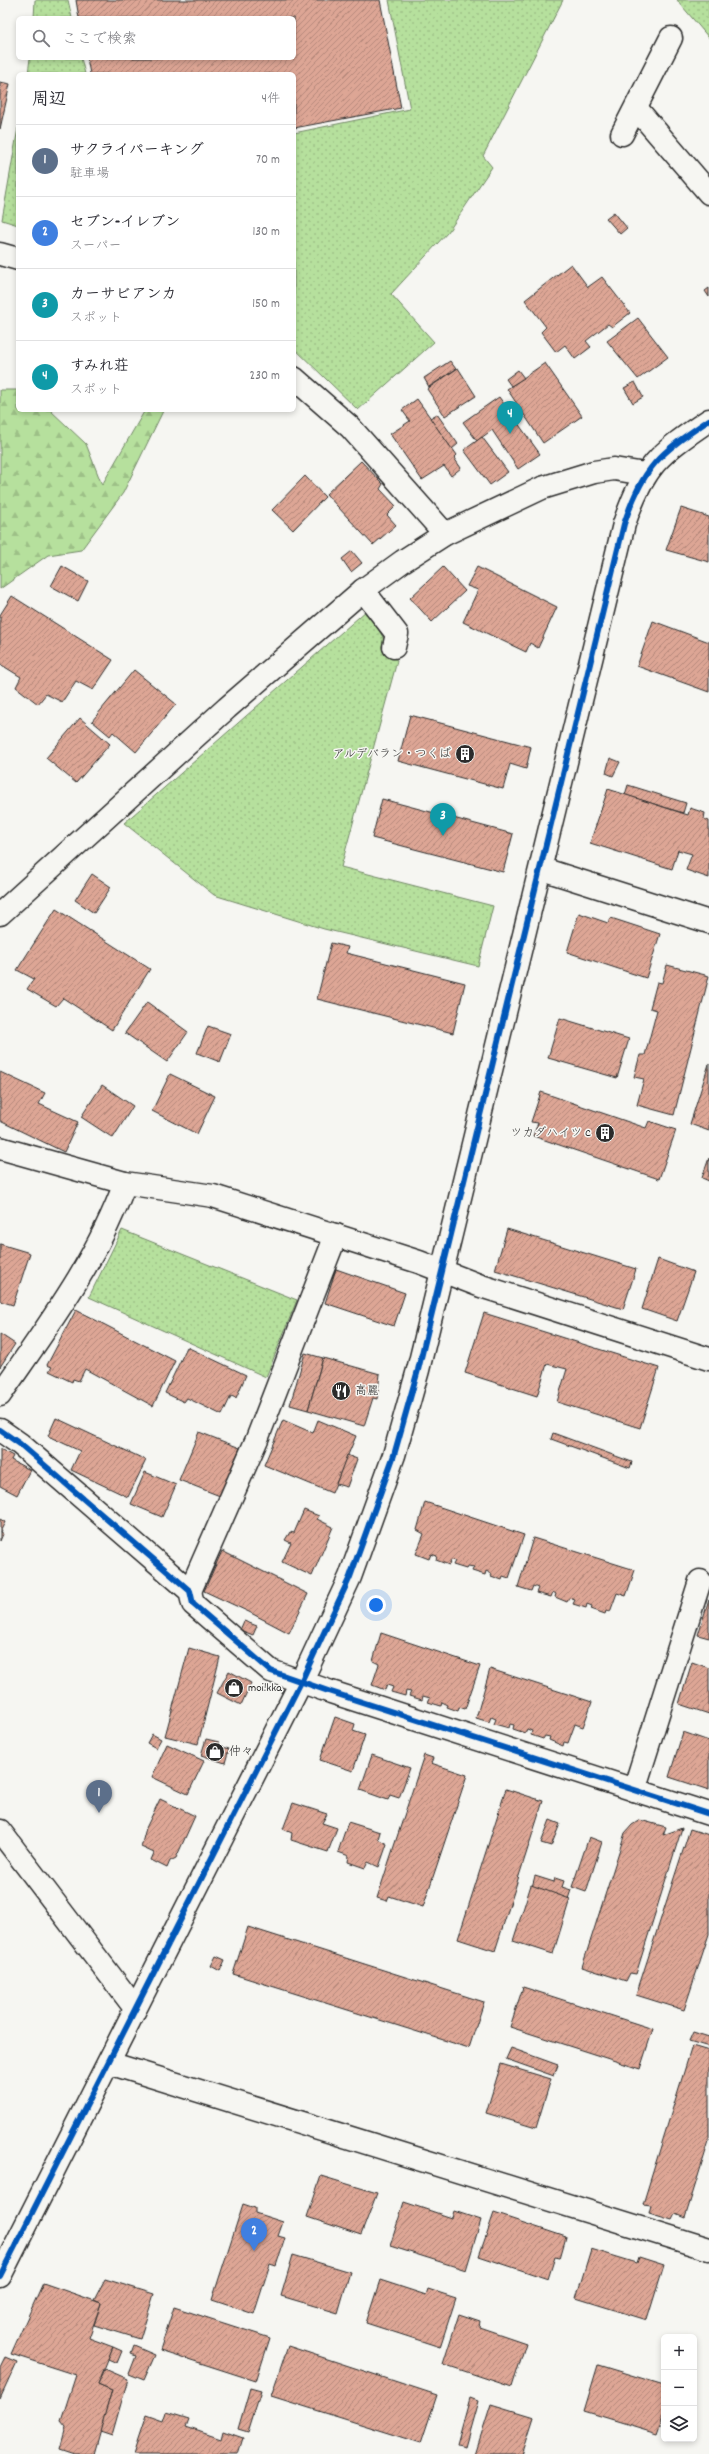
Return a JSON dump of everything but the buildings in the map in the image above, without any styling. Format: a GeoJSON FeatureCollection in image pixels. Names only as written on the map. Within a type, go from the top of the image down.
{"type":"FeatureCollection","features":[{"type":"Feature","properties":{"kind":"street"},"geometry":{"type":"LineString","coordinates":[[622,134],[671,38]]}},
{"type":"Feature","properties":{"kind":"street"},"geometry":{"type":"LineString","coordinates":[[636,108],[709,193]]}},
{"type":"Feature","properties":{"kind":"street"},"geometry":{"type":"LineString","coordinates":[[0,254],[16,258]]}},
{"type":"Feature","properties":{"kind":"street"},"geometry":{"type":"LineString","coordinates":[[296,380],[350,427],[445,534]]}},
{"type":"Feature","properties":{"kind":"street"},"geometry":{"type":"LineString","coordinates":[[0,2276],[301,1682],[350,1578],[389,1470],[444,1272],[542,869],[585,680],[624,524],[632,500],[645,474],[669,447],[709,420]]}},
{"type":"Feature","properties":{"kind":"street"},"geometry":{"type":"LineString","coordinates":[[0,914],[227,708],[363,590],[445,534],[542,488],[594,472],[614,469],[645,474]]}},
{"type":"Feature","properties":{"kind":"street"},"geometry":{"type":"LineString","coordinates":[[363,590],[397,634],[394,647]]}},
{"type":"Feature","properties":{"kind":"street"},"geometry":{"type":"LineString","coordinates":[[542,869],[709,922]]}},
{"type":"Feature","properties":{"kind":"street"},"geometry":{"type":"LineString","coordinates":[[0,1148],[125,1184],[213,1196],[336,1235],[481,1286],[709,1360]]}},
{"type":"Feature","properties":{"kind":"street"},"geometry":{"type":"LineString","coordinates":[[0,1395],[77,1282],[119,1199],[125,1184]]}},
{"type":"Feature","properties":{"kind":"street"},"geometry":{"type":"LineString","coordinates":[[190,1591],[257,1439],[336,1235]]}},
{"type":"Feature","properties":{"kind":"street"},"geometry":{"type":"LineString","coordinates":[[0,1430],[26,1449],[190,1591],[193,1604],[270,1671],[709,1814]]}},
{"type":"Feature","properties":{"kind":"street"},"geometry":{"type":"LineString","coordinates":[[634,1790],[700,1581]]}},
{"type":"Feature","properties":{"kind":"street"},"geometry":{"type":"LineString","coordinates":[[0,1831],[135,2008]]}},
{"type":"Feature","properties":{"kind":"street"},"geometry":{"type":"LineString","coordinates":[[109,2063],[709,2249]]}},
{"type":"Feature","properties":{"kind":"green space"},"geometry":{"type":"Polygon","coordinates":[[[35,0],[68,0],[72,16],[34,16],[35,0]]]}},
{"type":"Feature","properties":{"kind":"green space"},"geometry":{"type":"Polygon","coordinates":[[[389,0],[563,0],[483,156],[492,167],[448,232],[391,294],[434,342],[358,410],[296,350],[296,133],[410,109],[389,0]]]}},
{"type":"Feature","properties":{"kind":"green space"},"geometry":{"type":"Polygon","coordinates":[[[677,0],[709,0],[709,38],[677,0]]]}},
{"type":"Feature","properties":{"kind":"green space"},"geometry":{"type":"Polygon","coordinates":[[[30,60],[82,60],[84,72],[28,72],[30,60]]]}},
{"type":"Feature","properties":{"kind":"green space"},"geometry":{"type":"Polygon","coordinates":[[[16,140],[16,224],[2,220],[16,140]]]}},
{"type":"Feature","properties":{"kind":"green space"},"geometry":{"type":"Polygon","coordinates":[[[0,390],[16,390],[16,412],[52,412],[86,444],[102,485],[144,412],[163,412],[123,493],[81,550],[48,555],[0,589],[0,390]]]}},
{"type":"Feature","properties":{"kind":"green space"},"geometry":{"type":"Polygon","coordinates":[[[367,610],[397,661],[341,867],[493,906],[478,966],[324,929],[214,895],[124,823],[367,610]]]}},
{"type":"Feature","properties":{"kind":"green space"},"geometry":{"type":"Polygon","coordinates":[[[122,1230],[297,1300],[266,1377],[89,1297],[122,1230]]]}},
{"type":"Feature","properties":{"kind":"cycle path"},"geometry":{"type":"LineString","coordinates":[[0,2276],[301,1682],[350,1577],[394,1455],[418,1370],[624,524],[631,504],[646,474],[665,452],[709,420]]}},
{"type":"Feature","properties":{"kind":"cycle path"},"geometry":{"type":"LineString","coordinates":[[0,1430],[20,1444],[190,1591],[193,1604],[271,1671],[331,1692],[709,1814]]}},
{"type":"Feature","properties":{"kind":"place","name":"すみれ荘"},"geometry":{"type":"Point","coordinates":[510,434]}},
{"type":"Feature","properties":{"kind":"place","name":"アルデバラン・つくば"},"geometry":{"type":"Point","coordinates":[465,754]}},
{"type":"Feature","properties":{"kind":"place","name":"カーサビアンカ"},"geometry":{"type":"Point","coordinates":[443,836]}},
{"type":"Feature","properties":{"kind":"place","name":"ツカダハイツ C"},"geometry":{"type":"Point","coordinates":[605,1133]}},
{"type":"Feature","properties":{"kind":"place","name":"高麗"},"geometry":{"type":"Point","coordinates":[341,1391]}},
{"type":"Feature","properties":{"kind":"place","name":"moi!kka"},"geometry":{"type":"Point","coordinates":[234,1688]}},
{"type":"Feature","properties":{"kind":"place","name":"仲々"},"geometry":{"type":"Point","coordinates":[215,1752]}},
{"type":"Feature","properties":{"kind":"place","name":"サクライパーキング"},"geometry":{"type":"Point","coordinates":[99,1813]}},
{"type":"Feature","properties":{"kind":"place","name":"セブン-イレブン"},"geometry":{"type":"Point","coordinates":[254,2251]}}]}
